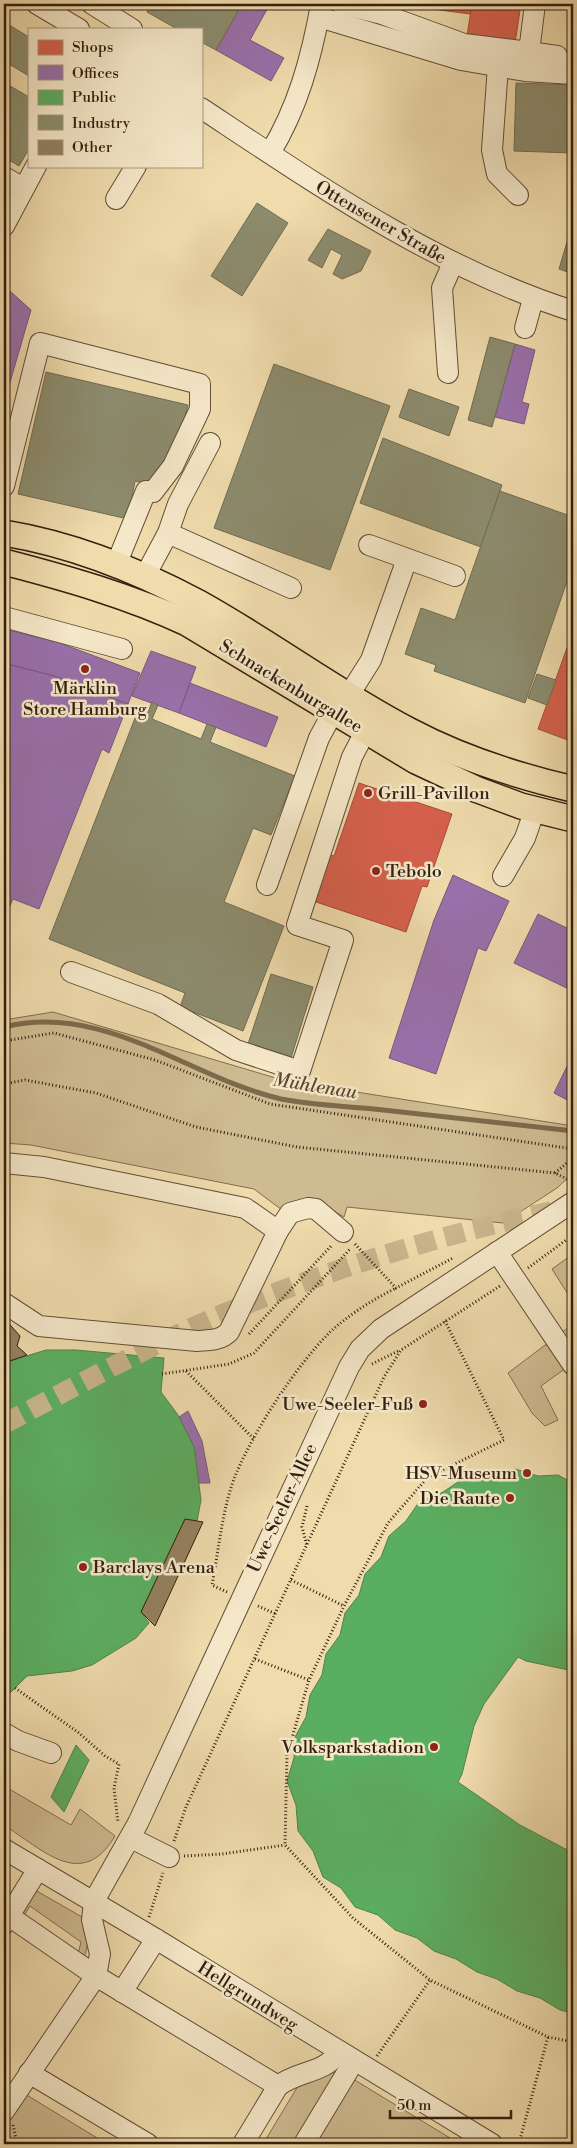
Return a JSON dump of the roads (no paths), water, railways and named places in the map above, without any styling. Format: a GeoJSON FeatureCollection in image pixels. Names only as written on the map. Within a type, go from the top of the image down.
{"type":"FeatureCollection","features":[{"type":"Feature","properties":{"kind":"main road","name":"Schnackenburgallee"},"geometry":{"type":"LineString","coordinates":[[8,534],[116,565],[145,576],[199,603],[341,703],[365,732],[416,761],[478,790],[535,809],[573,819]]}},
{"type":"Feature","properties":{"kind":"main road","name":"Schnackenburgallee"},"geometry":{"type":"LineString","coordinates":[[4,563],[109,592],[157,609],[341,703],[409,730],[439,745],[529,779],[573,789]]}},
{"type":"Feature","properties":{"kind":"street"},"geometry":{"type":"LineString","coordinates":[[38,4],[77,28]]}},
{"type":"Feature","properties":{"kind":"street"},"geometry":{"type":"LineString","coordinates":[[92,4],[130,28]]}},
{"type":"Feature","properties":{"kind":"street"},"geometry":{"type":"LineString","coordinates":[[529,52],[535,4]]}},
{"type":"Feature","properties":{"kind":"street"},"geometry":{"type":"LineString","coordinates":[[353,5],[464,44],[557,56],[566,74]]}},
{"type":"Feature","properties":{"kind":"street"},"geometry":{"type":"LineString","coordinates":[[270,154],[285,128],[300,92],[320,10],[461,60],[566,74]]}},
{"type":"Feature","properties":{"kind":"street"},"geometry":{"type":"LineString","coordinates":[[498,66],[492,150],[496,174],[518,195]]}},
{"type":"Feature","properties":{"kind":"street","name":"Ottensener Straße"},"geometry":{"type":"LineString","coordinates":[[202,109],[330,194],[453,263],[533,299],[573,312]]}},
{"type":"Feature","properties":{"kind":"street"},"geometry":{"type":"LineString","coordinates":[[4,226],[35,168]]}},
{"type":"Feature","properties":{"kind":"street"},"geometry":{"type":"LineString","coordinates":[[116,199],[135,168]]}},
{"type":"Feature","properties":{"kind":"street"},"geometry":{"type":"LineString","coordinates":[[4,177],[23,188]]}},
{"type":"Feature","properties":{"kind":"street"},"geometry":{"type":"LineString","coordinates":[[448,373],[442,288],[453,263]]}},
{"type":"Feature","properties":{"kind":"street"},"geometry":{"type":"LineString","coordinates":[[525,328],[533,299]]}},
{"type":"Feature","properties":{"kind":"street"},"geometry":{"type":"LineString","coordinates":[[4,486],[40,343],[200,384],[200,409],[173,466],[153,492],[146,491],[116,565]]}},
{"type":"Feature","properties":{"kind":"street"},"geometry":{"type":"LineString","coordinates":[[145,576],[168,533],[178,504],[210,443]]}},
{"type":"Feature","properties":{"kind":"street"},"geometry":{"type":"LineString","coordinates":[[168,533],[291,588]]}},
{"type":"Feature","properties":{"kind":"street"},"geometry":{"type":"LineString","coordinates":[[4,563],[8,534]]}},
{"type":"Feature","properties":{"kind":"street"},"geometry":{"type":"LineString","coordinates":[[369,545],[455,576]]}},
{"type":"Feature","properties":{"kind":"street"},"geometry":{"type":"LineString","coordinates":[[267,886],[319,738],[371,660],[407,559]]}},
{"type":"Feature","properties":{"kind":"street"},"geometry":{"type":"LineString","coordinates":[[4,617],[122,649]]}},
{"type":"Feature","properties":{"kind":"street"},"geometry":{"type":"LineString","coordinates":[[71,972],[158,1004],[236,1050],[300,1071],[343,940],[297,925],[352,757],[365,732]]}},
{"type":"Feature","properties":{"kind":"street"},"geometry":{"type":"LineString","coordinates":[[503,876],[525,838],[535,809]]}},
{"type":"Feature","properties":{"kind":"street"},"geometry":{"type":"LineString","coordinates":[[5,1166],[44,1167],[246,1208],[278,1231]]}},
{"type":"Feature","properties":{"kind":"street","name":"Uwe-Seeler-Allee"},"geometry":{"type":"LineString","coordinates":[[94,1901],[124,1832],[360,1349],[381,1329],[573,1202]]}},
{"type":"Feature","properties":{"kind":"street"},"geometry":{"type":"LineString","coordinates":[[4,1303],[38,1326],[197,1341],[214,1340],[224,1337],[229,1332],[278,1231],[290,1213],[308,1208],[325,1215],[349,1238]]}},
{"type":"Feature","properties":{"kind":"street"},"geometry":{"type":"LineString","coordinates":[[497,1252],[573,1365]]}},
{"type":"Feature","properties":{"kind":"street"},"geometry":{"type":"LineString","coordinates":[[4,1733],[18,1741],[51,1752]]}},
{"type":"Feature","properties":{"kind":"street"},"geometry":{"type":"LineString","coordinates":[[124,1832],[169,1857]]}},
{"type":"Feature","properties":{"kind":"street","name":"Hellgrundweg"},"geometry":{"type":"LineString","coordinates":[[4,1849],[156,1938],[492,2144]]}},
{"type":"Feature","properties":{"kind":"street"},"geometry":{"type":"LineString","coordinates":[[38,1869],[7,1920],[278,2086]]}},
{"type":"Feature","properties":{"kind":"street"},"geometry":{"type":"LineString","coordinates":[[4,2111],[96,1976],[100,1954],[92,1920],[94,1901]]}},
{"type":"Feature","properties":{"kind":"street"},"geometry":{"type":"LineString","coordinates":[[122,1992],[156,1938]]}},
{"type":"Feature","properties":{"kind":"street"},"geometry":{"type":"LineString","coordinates":[[243,2144],[278,2086],[288,2079],[324,2067],[346,2056]]}},
{"type":"Feature","properties":{"kind":"street"},"geometry":{"type":"LineString","coordinates":[[304,2144],[346,2056]]}},
{"type":"Feature","properties":{"kind":"street"},"geometry":{"type":"LineString","coordinates":[[29,2073],[148,2144]]}},
{"type":"Feature","properties":{"kind":"waterway","name":"Mühlenau"},"geometry":{"type":"LineString","coordinates":[[4,1027],[41,1022],[77,1025],[111,1033],[145,1045],[246,1089],[281,1099],[573,1131]]}},
{"type":"Feature","properties":{"kind":"tunnel"},"geometry":{"type":"LineString","coordinates":[[4,1424],[167,1339],[264,1297],[390,1253],[475,1229],[562,1209]]}},
{"type":"Feature","properties":{"kind":"place","name":"Märklin Store Hamburg"},"geometry":{"type":"Point","coordinates":[85,669]}},
{"type":"Feature","properties":{"kind":"place","name":"Grill-Pavillon"},"geometry":{"type":"Point","coordinates":[368,793]}},
{"type":"Feature","properties":{"kind":"place","name":"Tebolo"},"geometry":{"type":"Point","coordinates":[376,871]}},
{"type":"Feature","properties":{"kind":"place","name":"Uwe-Seeler-Fuß"},"geometry":{"type":"Point","coordinates":[423,1404]}},
{"type":"Feature","properties":{"kind":"place","name":"HSV-Museum"},"geometry":{"type":"Point","coordinates":[527,1473]}},
{"type":"Feature","properties":{"kind":"place","name":"Die Raute"},"geometry":{"type":"Point","coordinates":[510,1498]}},
{"type":"Feature","properties":{"kind":"place","name":"Barclays Arena"},"geometry":{"type":"Point","coordinates":[83,1567]}},
{"type":"Feature","properties":{"kind":"place","name":"Volksparkstadion"},"geometry":{"type":"Point","coordinates":[434,1747]}}]}
